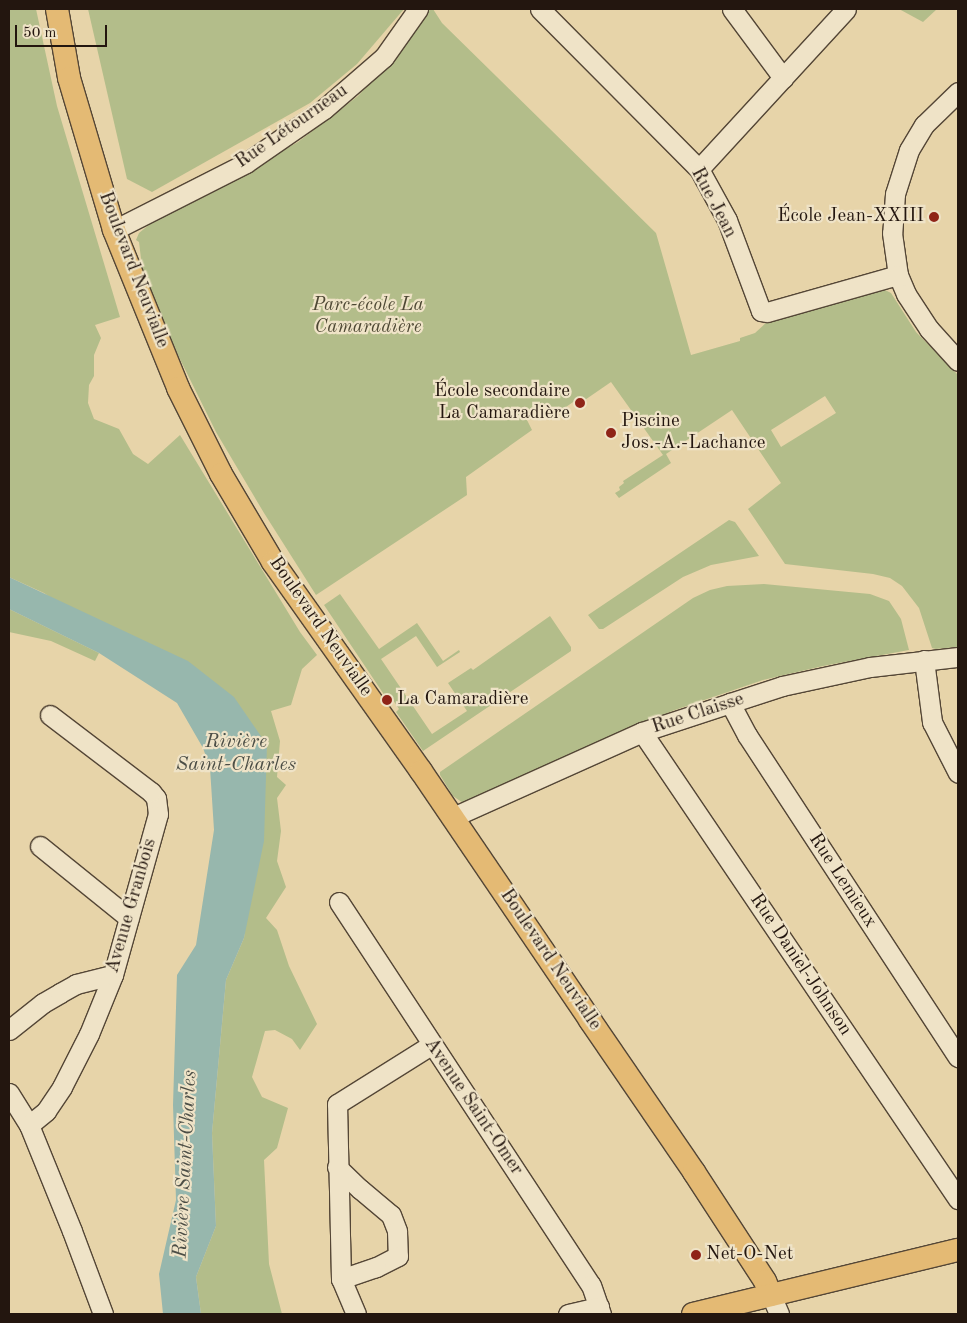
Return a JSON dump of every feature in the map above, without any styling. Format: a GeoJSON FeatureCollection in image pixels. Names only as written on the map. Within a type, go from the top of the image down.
{"type":"FeatureCollection","features":[{"type":"Feature","properties":{"kind":"main road","name":"Boulevard Neuvialle"},"geometry":{"type":"LineString","coordinates":[[57,9],[69,78],[114,230],[178,388],[221,474],[273,562],[453,817],[694,1172],[756,1268],[776,1305]]}},
{"type":"Feature","properties":{"kind":"main road"},"geometry":{"type":"LineString","coordinates":[[693,1314],[776,1305],[958,1250]]}},
{"type":"Feature","properties":{"kind":"street","name":"Rue Létourneau"},"geometry":{"type":"LineString","coordinates":[[114,230],[246,162],[324,110],[384,57],[418,9]]}},
{"type":"Feature","properties":{"kind":"street","name":"Rue Jean"},"geometry":{"type":"LineString","coordinates":[[540,9],[699,169],[727,220],[761,312],[767,312],[898,275]]}},
{"type":"Feature","properties":{"kind":"street"},"geometry":{"type":"LineString","coordinates":[[732,9],[783,78]]}},
{"type":"Feature","properties":{"kind":"street"},"geometry":{"type":"LineString","coordinates":[[699,169],[846,9]]}},
{"type":"Feature","properties":{"kind":"street"},"geometry":{"type":"LineString","coordinates":[[958,92],[924,125],[909,150],[895,194],[892,233],[898,275],[906,294],[929,329],[958,361]]}},
{"type":"Feature","properties":{"kind":"street","name":"Rue Claisse"},"geometry":{"type":"LineString","coordinates":[[453,817],[642,732],[782,686],[870,667],[958,657]]}},
{"type":"Feature","properties":{"kind":"street"},"geometry":{"type":"LineString","coordinates":[[924,660],[932,722],[958,773]]}},
{"type":"Feature","properties":{"kind":"street","name":"Rue Lemieux"},"geometry":{"type":"LineString","coordinates":[[730,703],[747,735],[958,1057]]}},
{"type":"Feature","properties":{"kind":"street","name":"Avenue Granbois"},"geometry":{"type":"LineString","coordinates":[[29,1125],[46,1111],[62,1087],[89,1034],[113,974],[158,814],[156,798],[151,792],[50,715]]}},
{"type":"Feature","properties":{"kind":"street","name":"Rue Daniel-Johnson"},"geometry":{"type":"LineString","coordinates":[[642,732],[958,1199]]}},
{"type":"Feature","properties":{"kind":"street"},"geometry":{"type":"LineString","coordinates":[[40,846],[129,918]]}},
{"type":"Feature","properties":{"kind":"street","name":"Avenue Saint-Omer"},"geometry":{"type":"LineString","coordinates":[[339,902],[431,1045],[591,1285],[600,1311]]}},
{"type":"Feature","properties":{"kind":"street"},"geometry":{"type":"LineString","coordinates":[[9,1030],[43,1003],[76,984],[113,974]]}},
{"type":"Feature","properties":{"kind":"street"},"geometry":{"type":"LineString","coordinates":[[356,1314],[341,1279],[337,1104],[431,1045]]}},
{"type":"Feature","properties":{"kind":"street"},"geometry":{"type":"LineString","coordinates":[[9,1093],[29,1125],[103,1314]]}},
{"type":"Feature","properties":{"kind":"street"},"geometry":{"type":"LineString","coordinates":[[338,1167],[360,1190],[391,1216],[397,1230],[398,1256],[376,1268],[341,1279]]}},
{"type":"Feature","properties":{"kind":"street"},"geometry":{"type":"LineString","coordinates":[[568,1314],[600,1311]]}},
{"type":"Feature","properties":{"kind":"green space"},"geometry":{"type":"Polygon","coordinates":[[[9,9],[36,9],[57,106],[120,317],[95,325],[101,338],[94,355],[94,376],[89,385],[88,403],[94,419],[119,429],[133,454],[148,464],[180,435],[300,632],[317,655],[302,669],[291,705],[271,711],[280,741],[277,777],[286,785],[277,798],[281,831],[277,861],[286,887],[266,918],[277,930],[289,966],[317,1024],[300,1050],[292,1039],[275,1030],[265,1031],[252,1077],[262,1097],[288,1108],[277,1148],[264,1160],[269,1264],[282,1314],[201,1314],[196,1277],[216,1226],[212,1133],[226,980],[244,938],[267,745],[44,593],[9,577],[9,9]]]}},
{"type":"Feature","properties":{"kind":"green space"},"geometry":{"type":"Polygon","coordinates":[[[88,9],[404,9],[357,64],[310,103],[152,192],[127,179],[88,9]]]}},
{"type":"Feature","properties":{"kind":"green space","name":"Parc-école La Camaradière"},"geometry":{"type":"Polygon","coordinates":[[[429,9],[433,9],[442,23],[656,233],[691,355],[740,341],[740,338],[755,333],[768,321],[881,288],[891,293],[916,332],[958,375],[958,647],[932,648],[919,608],[902,586],[890,578],[873,574],[785,564],[748,509],[781,483],[732,410],[666,454],[671,463],[619,498],[615,493],[620,490],[619,487],[624,483],[623,481],[663,455],[611,382],[579,404],[576,400],[556,414],[548,403],[526,418],[532,430],[466,477],[467,495],[316,595],[216,432],[154,302],[142,267],[139,242],[136,240],[139,233],[150,224],[298,142],[358,96],[390,61],[429,9]],[[825,396],[771,430],[781,447],[836,413],[825,396]]]}},
{"type":"Feature","properties":{"kind":"green space"},"geometry":{"type":"Polygon","coordinates":[[[899,9],[937,9],[923,22],[899,9]]]}},
{"type":"Feature","properties":{"kind":"green space"},"geometry":{"type":"Polygon","coordinates":[[[729,520],[735,522],[759,556],[711,565],[683,577],[603,629],[599,629],[588,615],[729,520]]]}},
{"type":"Feature","properties":{"kind":"green space"},"geometry":{"type":"Polygon","coordinates":[[[764,584],[870,594],[889,601],[901,619],[909,650],[823,666],[763,680],[672,711],[463,803],[453,796],[440,772],[693,598],[710,590],[727,586],[764,584]]]}},
{"type":"Feature","properties":{"kind":"green space"},"geometry":{"type":"Polygon","coordinates":[[[340,594],[379,649],[417,623],[443,661],[459,650],[460,652],[437,667],[416,636],[381,659],[432,734],[467,711],[448,683],[471,668],[473,670],[550,616],[571,647],[571,651],[423,751],[396,712],[399,709],[391,697],[387,699],[324,605],[340,594]]]}},
{"type":"Feature","properties":{"kind":"green space"},"geometry":{"type":"Polygon","coordinates":[[[9,609],[99,653],[95,661],[51,641],[9,632],[9,609]]]}},
{"type":"Feature","properties":{"kind":"water","name":"Rivière Saint-Charles"},"geometry":{"type":"Polygon","coordinates":[[[9,577],[188,661],[234,697],[267,745],[264,841],[244,938],[226,980],[212,1133],[216,1226],[196,1277],[201,1314],[163,1314],[159,1274],[176,1200],[173,1105],[177,975],[196,945],[214,830],[210,768],[203,748],[177,703],[99,653],[9,609],[9,577]]]}},
{"type":"Feature","properties":{"kind":"place","name":"École Jean-XXIII"},"geometry":{"type":"Point","coordinates":[934,217]}},
{"type":"Feature","properties":{"kind":"place","name":"École secondaire La Camaradière"},"geometry":{"type":"Point","coordinates":[580,403]}},
{"type":"Feature","properties":{"kind":"place","name":"Piscine Jos.-A.-Lachance"},"geometry":{"type":"Point","coordinates":[611,433]}},
{"type":"Feature","properties":{"kind":"place","name":"La Camaradière"},"geometry":{"type":"Point","coordinates":[387,700]}},
{"type":"Feature","properties":{"kind":"place","name":"Net-O-Net"},"geometry":{"type":"Point","coordinates":[696,1255]}}]}
